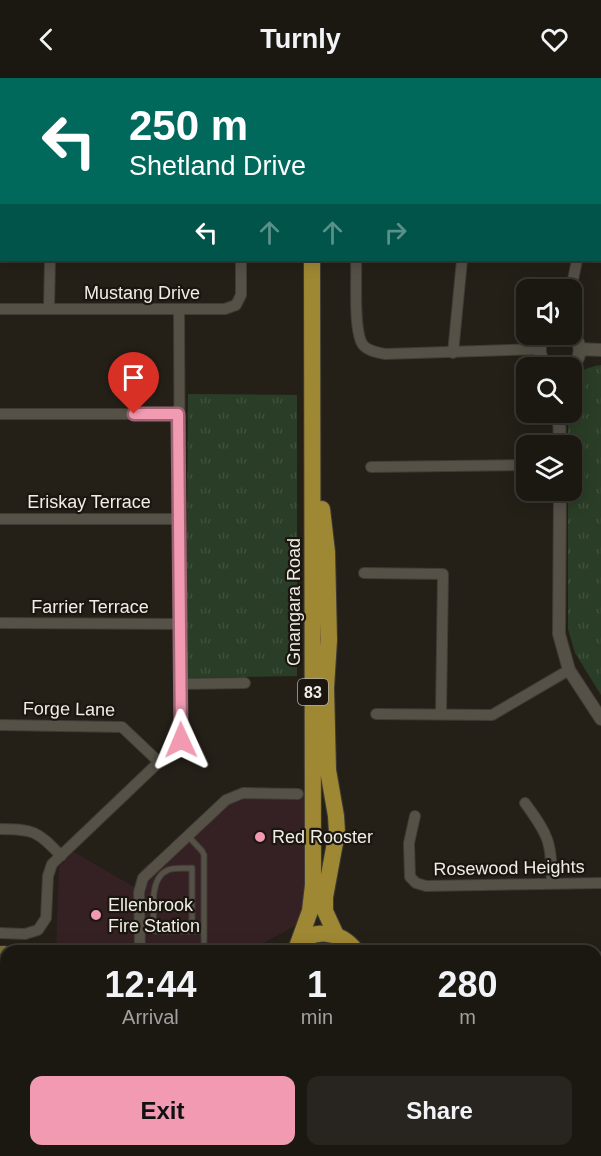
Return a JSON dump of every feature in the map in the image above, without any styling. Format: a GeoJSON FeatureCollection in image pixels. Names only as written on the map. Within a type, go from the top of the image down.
{"type":"FeatureCollection","features":[{"type":"Feature","properties":{"kind":"main road","name":"Gnangara Road"},"geometry":{"type":"LineString","coordinates":[[297,945],[310,911],[314,885],[312,261]]}},
{"type":"Feature","properties":{"kind":"main road","name":"Gnangara Road"},"geometry":{"type":"LineString","coordinates":[[313,437],[327,552],[328,771],[337,832],[325,897],[325,911],[350,945]]}},
{"type":"Feature","properties":{"kind":"main road","name":"83"},"geometry":{"type":"LineString","coordinates":[[300,945],[316,934],[350,945]]}},
{"type":"Feature","properties":{"kind":"street"},"geometry":{"type":"LineString","coordinates":[[49,309],[50,261]]}},
{"type":"Feature","properties":{"kind":"street","name":"Mustang Drive"},"geometry":{"type":"LineString","coordinates":[[0,309],[225,309],[236,305],[241,295],[241,261]]}},
{"type":"Feature","properties":{"kind":"street"},"geometry":{"type":"LineString","coordinates":[[356,261],[357,334],[364,345],[373,351],[385,354],[539,349]]}},
{"type":"Feature","properties":{"kind":"street"},"geometry":{"type":"LineString","coordinates":[[453,353],[462,261]]}},
{"type":"Feature","properties":{"kind":"street"},"geometry":{"type":"LineString","coordinates":[[574,279],[578,261]]}},
{"type":"Feature","properties":{"kind":"street"},"geometry":{"type":"LineString","coordinates":[[0,933],[25,934],[38,930],[46,918],[48,876],[52,864],[159,762],[172,753],[181,740],[179,309]]}},
{"type":"Feature","properties":{"kind":"street"},"geometry":{"type":"LineString","coordinates":[[540,345],[542,357]]}},
{"type":"Feature","properties":{"kind":"street"},"geometry":{"type":"LineString","coordinates":[[578,357],[579,345]]}},
{"type":"Feature","properties":{"kind":"street"},"geometry":{"type":"LineString","coordinates":[[580,350],[601,350]]}},
{"type":"Feature","properties":{"kind":"street"},"geometry":{"type":"LineString","coordinates":[[0,414],[178,414]]}},
{"type":"Feature","properties":{"kind":"street"},"geometry":{"type":"LineString","coordinates":[[371,467],[516,465]]}},
{"type":"Feature","properties":{"kind":"street"},"geometry":{"type":"LineString","coordinates":[[560,501],[559,634],[570,670],[601,719]]}},
{"type":"Feature","properties":{"kind":"street","name":"Eriskay Terrace"},"geometry":{"type":"LineString","coordinates":[[0,519],[179,519]]}},
{"type":"Feature","properties":{"kind":"street"},"geometry":{"type":"LineString","coordinates":[[364,573],[443,574],[441,714]]}},
{"type":"Feature","properties":{"kind":"street","name":"Farrier Terrace"},"geometry":{"type":"LineString","coordinates":[[0,623],[180,624]]}},
{"type":"Feature","properties":{"kind":"street"},"geometry":{"type":"LineString","coordinates":[[376,714],[492,715],[570,670]]}},
{"type":"Feature","properties":{"kind":"street"},"geometry":{"type":"LineString","coordinates":[[180,684],[244,683]]}},
{"type":"Feature","properties":{"kind":"street","name":"Forge Lane"},"geometry":{"type":"LineString","coordinates":[[0,724],[122,727],[159,762]]}},
{"type":"Feature","properties":{"kind":"street"},"geometry":{"type":"LineString","coordinates":[[140,945],[139,892],[143,878],[226,800],[243,793],[298,794]]}},
{"type":"Feature","properties":{"kind":"street"},"geometry":{"type":"LineString","coordinates":[[525,803],[546,834],[552,850],[552,884]]}},
{"type":"Feature","properties":{"kind":"street","name":"Rosewood Heights"},"geometry":{"type":"LineString","coordinates":[[415,816],[409,843],[410,877],[426,886],[601,883]]}},
{"type":"Feature","properties":{"kind":"street"},"geometry":{"type":"LineString","coordinates":[[0,829],[28,829],[45,838],[61,856]]}},
{"type":"Feature","properties":{"kind":"lane"},"geometry":{"type":"LineString","coordinates":[[188,836],[204,855],[204,945]]}},
{"type":"Feature","properties":{"kind":"lane"},"geometry":{"type":"LineString","coordinates":[[192,931],[192,868],[166,870],[155,888],[154,931],[192,931],[204,931]]}},
{"type":"Feature","properties":{"kind":"shaded area"},"geometry":{"type":"Polygon","coordinates":[[[235,790],[313,791],[306,902],[298,924],[260,945],[56,945],[59,867],[74,852],[134,887],[141,870],[235,790]]]}},
{"type":"Feature","properties":{"kind":"green space"},"geometry":{"type":"Polygon","coordinates":[[[601,365],[601,695],[575,653],[568,629],[568,501],[582,501],[582,435],[568,435],[568,423],[582,423],[582,372],[601,365]]]}},
{"type":"Feature","properties":{"kind":"green space"},"geometry":{"type":"Polygon","coordinates":[[[188,394],[297,395],[297,676],[186,678],[188,394]]]}},
{"type":"Feature","properties":{"kind":"place","name":"Red Rooster"},"geometry":{"type":"Point","coordinates":[260,837]}},
{"type":"Feature","properties":{"kind":"place","name":"Ellenbrook Fire Station"},"geometry":{"type":"Point","coordinates":[96,915]}},
{"type":"Feature","properties":{"kind":"route"},"geometry":{"type":"LineString","coordinates":[[134,414],[178,414],[181,740]]}}]}
